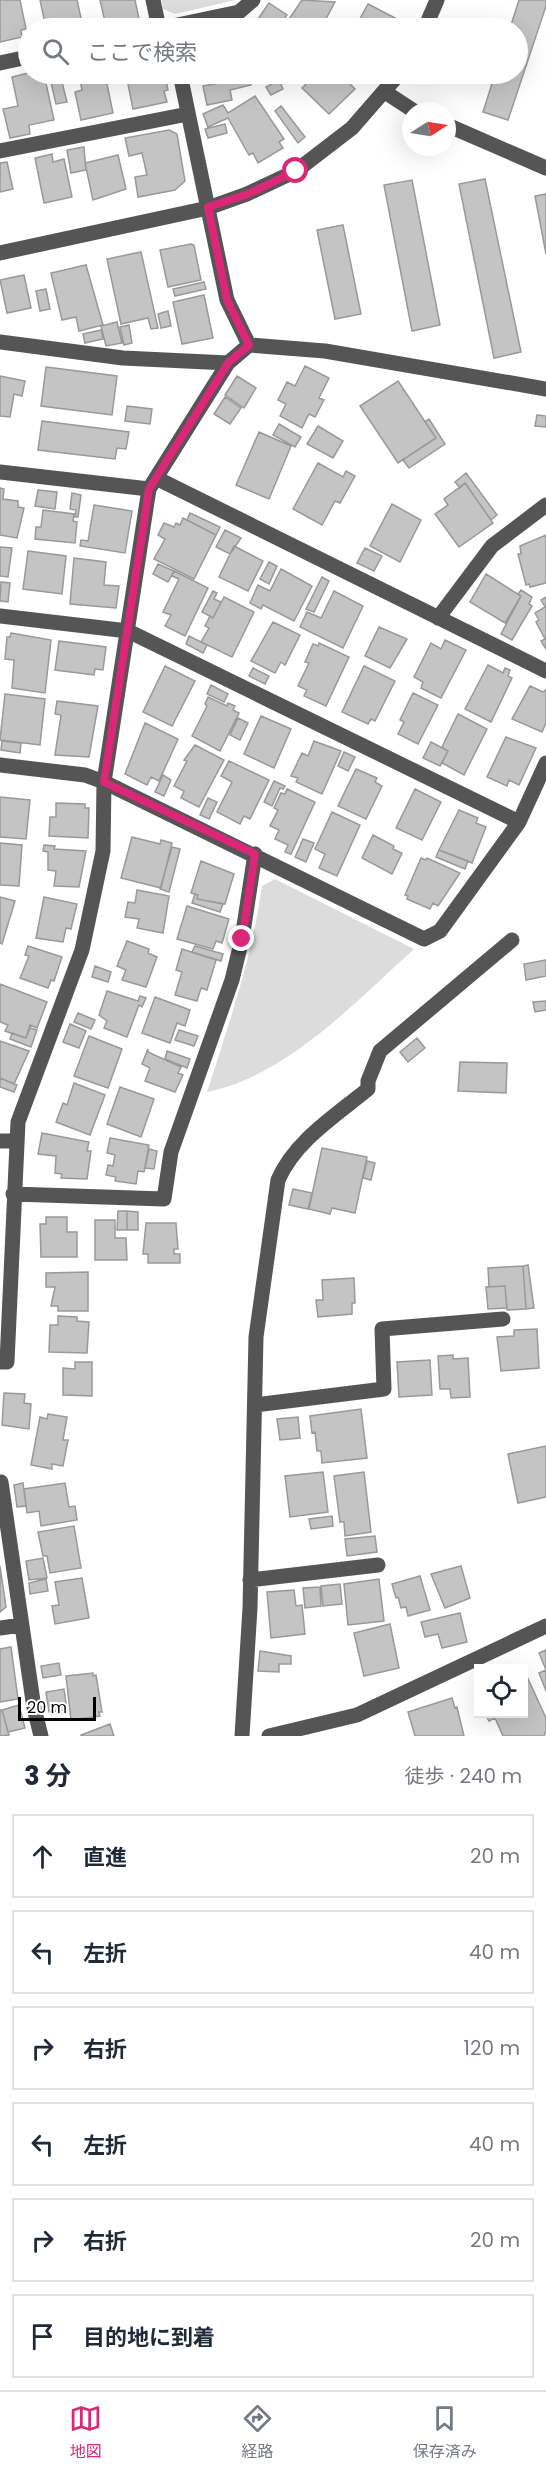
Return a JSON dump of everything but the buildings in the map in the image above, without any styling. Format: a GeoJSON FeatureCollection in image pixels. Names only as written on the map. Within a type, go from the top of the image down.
{"type":"FeatureCollection","features":[{"type":"Feature","properties":{"kind":"street"},"geometry":{"type":"LineString","coordinates":[[153,0],[161,18]]}},
{"type":"Feature","properties":{"kind":"street"},"geometry":{"type":"LineString","coordinates":[[212,18],[239,12],[253,0]]}},
{"type":"Feature","properties":{"kind":"street"},"geometry":{"type":"LineString","coordinates":[[429,18],[437,0]]}},
{"type":"Feature","properties":{"kind":"street"},"geometry":{"type":"LineString","coordinates":[[0,63],[18,59]]}},
{"type":"Feature","properties":{"kind":"street"},"geometry":{"type":"LineString","coordinates":[[182,84],[227,300],[249,345]]}},
{"type":"Feature","properties":{"kind":"street"},"geometry":{"type":"LineString","coordinates":[[0,253],[208,207],[248,194],[296,171],[352,128],[391,84]]}},
{"type":"Feature","properties":{"kind":"street"},"geometry":{"type":"LineString","coordinates":[[385,92],[402,103]]}},
{"type":"Feature","properties":{"kind":"street"},"geometry":{"type":"LineString","coordinates":[[0,151],[188,114]]}},
{"type":"Feature","properties":{"kind":"street"},"geometry":{"type":"LineString","coordinates":[[456,129],[546,168]]}},
{"type":"Feature","properties":{"kind":"street"},"geometry":{"type":"LineString","coordinates":[[0,342],[123,358],[228,363]]}},
{"type":"Feature","properties":{"kind":"street"},"geometry":{"type":"LineString","coordinates":[[0,1362],[7,1362],[16,1142],[22,1108],[82,950],[103,851],[104,782],[153,484],[228,363],[249,345],[325,351],[546,389]]}},
{"type":"Feature","properties":{"kind":"street"},"geometry":{"type":"LineString","coordinates":[[0,472],[153,484],[546,671]]}},
{"type":"Feature","properties":{"kind":"street"},"geometry":{"type":"LineString","coordinates":[[438,618],[492,546],[546,505]]}},
{"type":"Feature","properties":{"kind":"street"},"geometry":{"type":"LineString","coordinates":[[0,616],[128,631],[519,822]]}},
{"type":"Feature","properties":{"kind":"street"},"geometry":{"type":"LineString","coordinates":[[0,765],[85,775],[104,782],[255,854],[424,939],[440,931],[519,822],[546,763]]}},
{"type":"Feature","properties":{"kind":"street"},"geometry":{"type":"LineString","coordinates":[[13,1194],[164,1199],[171,1152],[232,980],[242,939],[255,854]]}},
{"type":"Feature","properties":{"kind":"street"},"geometry":{"type":"LineString","coordinates":[[242,1736],[250,1581],[256,1337],[278,1180],[285,1164],[298,1147],[368,1089],[368,1080],[380,1051],[512,940]]}},
{"type":"Feature","properties":{"kind":"street"},"geometry":{"type":"LineString","coordinates":[[0,1141],[16,1142]]}},
{"type":"Feature","properties":{"kind":"street"},"geometry":{"type":"LineString","coordinates":[[255,1406],[384,1389],[382,1329],[503,1319]]}},
{"type":"Feature","properties":{"kind":"street"},"geometry":{"type":"LineString","coordinates":[[0,1482],[21,1625],[41,1736]]}},
{"type":"Feature","properties":{"kind":"street"},"geometry":{"type":"LineString","coordinates":[[250,1581],[378,1565]]}},
{"type":"Feature","properties":{"kind":"street"},"geometry":{"type":"LineString","coordinates":[[0,1628],[21,1625]]}},
{"type":"Feature","properties":{"kind":"street"},"geometry":{"type":"LineString","coordinates":[[269,1736],[357,1716],[546,1626]]}},
{"type":"Feature","properties":{"kind":"shaded area"},"geometry":{"type":"Polygon","coordinates":[[[162,0],[236,0],[175,14],[163,9],[162,0]]]}},
{"type":"Feature","properties":{"kind":"shaded area"},"geometry":{"type":"Polygon","coordinates":[[[275,879],[414,949],[344,1013],[292,1054],[236,1083],[207,1092],[246,965],[262,886],[275,879]]]}},
{"type":"Feature","properties":{"kind":"route"},"geometry":{"type":"LineString","coordinates":[[242,939],[255,854],[104,782],[134,603],[149,489],[228,363],[249,345],[234,319],[227,300],[208,207],[248,194],[296,171]]}}]}
